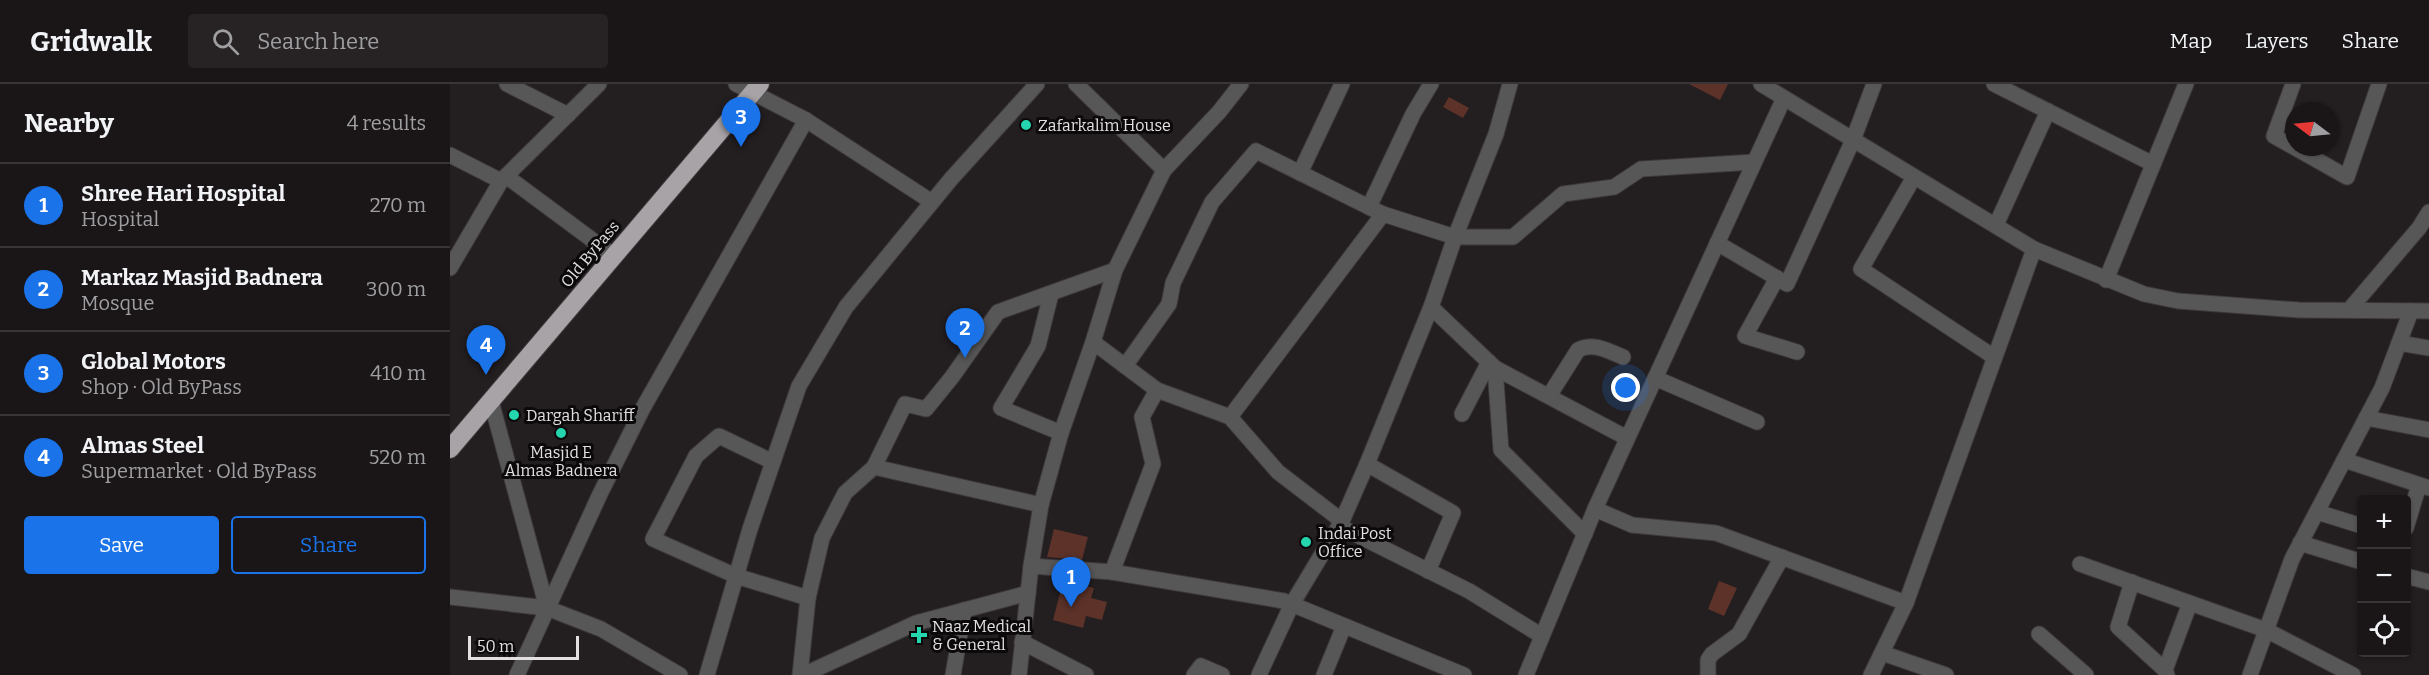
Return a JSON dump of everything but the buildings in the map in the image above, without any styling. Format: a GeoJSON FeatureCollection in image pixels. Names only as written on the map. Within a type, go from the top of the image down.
{"type":"FeatureCollection","features":[{"type":"Feature","properties":{"kind":"highway","name":"Old ByPass"},"geometry":{"type":"LineString","coordinates":[[450,449],[757,88]]}},
{"type":"Feature","properties":{"kind":"street"},"geometry":{"type":"LineString","coordinates":[[507,84],[568,115]]}},
{"type":"Feature","properties":{"kind":"street"},"geometry":{"type":"LineString","coordinates":[[450,268],[503,178],[599,84]]}},
{"type":"Feature","properties":{"kind":"street"},"geometry":{"type":"LineString","coordinates":[[736,84],[757,88],[932,202]]}},
{"type":"Feature","properties":{"kind":"street"},"geometry":{"type":"LineString","coordinates":[[706,675],[799,386],[846,307],[932,202],[1037,84]]}},
{"type":"Feature","properties":{"kind":"street"},"geometry":{"type":"LineString","coordinates":[[1076,84],[1164,170]]}},
{"type":"Feature","properties":{"kind":"street"},"geometry":{"type":"LineString","coordinates":[[1019,675],[1031,566],[1041,505],[1061,432],[1093,342],[1115,270],[1164,170],[1219,112],[1241,84]]}},
{"type":"Feature","properties":{"kind":"street"},"geometry":{"type":"LineString","coordinates":[[1300,173],[1342,84]]}},
{"type":"Feature","properties":{"kind":"street"},"geometry":{"type":"LineString","coordinates":[[1369,207],[1413,114],[1431,84]]}},
{"type":"Feature","properties":{"kind":"street"},"geometry":{"type":"LineString","coordinates":[[1259,675],[1292,604],[1340,523],[1368,464],[1431,307],[1455,237],[1496,134],[1510,84]]}},
{"type":"Feature","properties":{"kind":"street"},"geometry":{"type":"LineString","coordinates":[[1761,84],[2034,249],[2144,294],[2178,301],[2299,310],[2429,311]]}},
{"type":"Feature","properties":{"kind":"street"},"geometry":{"type":"LineString","coordinates":[[1717,243],[1787,284],[1853,140],[1874,84]]}},
{"type":"Feature","properties":{"kind":"street"},"geometry":{"type":"LineString","coordinates":[[1994,84],[2153,164]]}},
{"type":"Feature","properties":{"kind":"street"},"geometry":{"type":"LineString","coordinates":[[2106,280],[2186,84]]}},
{"type":"Feature","properties":{"kind":"street"},"geometry":{"type":"LineString","coordinates":[[2294,84],[2274,136],[2348,177],[2379,84]]}},
{"type":"Feature","properties":{"kind":"street"},"geometry":{"type":"LineString","coordinates":[[1526,675],[1595,509],[1784,98]]}},
{"type":"Feature","properties":{"kind":"street"},"geometry":{"type":"LineString","coordinates":[[1996,225],[2048,111]]}},
{"type":"Feature","properties":{"kind":"street"},"geometry":{"type":"LineString","coordinates":[[517,675],[643,408],[806,120]]}},
{"type":"Feature","properties":{"kind":"street"},"geometry":{"type":"LineString","coordinates":[[1125,366],[1169,304],[1173,283],[1212,202],[1256,151],[1383,214],[1455,237],[1513,237],[1563,194],[1614,187],[1641,169],[1755,162]]}},
{"type":"Feature","properties":{"kind":"street"},"geometry":{"type":"LineString","coordinates":[[450,155],[503,178],[614,256]]}},
{"type":"Feature","properties":{"kind":"street"},"geometry":{"type":"LineString","coordinates":[[1914,177],[1861,269],[1994,357]]}},
{"type":"Feature","properties":{"kind":"street"},"geometry":{"type":"LineString","coordinates":[[2349,310],[2411,237],[2429,212]]}},
{"type":"Feature","properties":{"kind":"street"},"geometry":{"type":"LineString","coordinates":[[1230,417],[1383,214]]}},
{"type":"Feature","properties":{"kind":"street"},"geometry":{"type":"LineString","coordinates":[[1871,675],[1906,603],[2034,249]]}},
{"type":"Feature","properties":{"kind":"street"},"geometry":{"type":"LineString","coordinates":[[1028,593],[916,624],[801,675],[808,598],[822,538],[845,493],[874,467],[905,404],[926,409],[952,377],[998,312],[1115,270]]}},
{"type":"Feature","properties":{"kind":"street"},"geometry":{"type":"LineString","coordinates":[[1777,278],[1745,336],[1797,352]]}},
{"type":"Feature","properties":{"kind":"street"},"geometry":{"type":"LineString","coordinates":[[1051,294],[1038,346],[1001,408],[1061,432]]}},
{"type":"Feature","properties":{"kind":"street"},"geometry":{"type":"LineString","coordinates":[[1431,307],[1492,365],[1627,438]]}},
{"type":"Feature","properties":{"kind":"street"},"geometry":{"type":"LineString","coordinates":[[2250,675],[2292,559],[2382,388],[2410,311]]}},
{"type":"Feature","properties":{"kind":"street"},"geometry":{"type":"LineString","coordinates":[[1093,342],[1157,390],[1230,417],[1278,472],[1340,523],[1469,591],[1542,636]]}},
{"type":"Feature","properties":{"kind":"street"},"geometry":{"type":"LineString","coordinates":[[2399,343],[2429,348]]}},
{"type":"Feature","properties":{"kind":"street"},"geometry":{"type":"LineString","coordinates":[[1549,396],[1578,350],[1585,346],[1594,346],[1623,357]]}},
{"type":"Feature","properties":{"kind":"street"},"geometry":{"type":"LineString","coordinates":[[1462,414],[1492,365]]}},
{"type":"Feature","properties":{"kind":"street"},"geometry":{"type":"LineString","coordinates":[[1492,365],[1501,450],[1585,534]]}},
{"type":"Feature","properties":{"kind":"street"},"geometry":{"type":"LineString","coordinates":[[1655,378],[1757,422]]}},
{"type":"Feature","properties":{"kind":"street"},"geometry":{"type":"LineString","coordinates":[[1112,572],[1153,464],[1142,417],[1157,390]]}},
{"type":"Feature","properties":{"kind":"street"},"geometry":{"type":"LineString","coordinates":[[491,401],[547,608]]}},
{"type":"Feature","properties":{"kind":"street"},"geometry":{"type":"LineString","coordinates":[[2366,418],[2429,430]]}},
{"type":"Feature","properties":{"kind":"street"},"geometry":{"type":"LineString","coordinates":[[773,462],[719,436],[696,456],[652,539],[736,576],[808,598]]}},
{"type":"Feature","properties":{"kind":"street"},"geometry":{"type":"LineString","coordinates":[[2344,460],[2424,487],[2411,517]]}},
{"type":"Feature","properties":{"kind":"street"},"geometry":{"type":"LineString","coordinates":[[1368,464],[1453,513],[1428,571]]}},
{"type":"Feature","properties":{"kind":"street"},"geometry":{"type":"LineString","coordinates":[[874,467],[1041,505]]}},
{"type":"Feature","properties":{"kind":"street"},"geometry":{"type":"LineString","coordinates":[[1595,509],[1632,525],[1716,533],[1906,603]]}},
{"type":"Feature","properties":{"kind":"street"},"geometry":{"type":"LineString","coordinates":[[2317,512],[2357,525]]}},
{"type":"Feature","properties":{"kind":"street"},"geometry":{"type":"LineString","coordinates":[[2300,543],[2357,561]]}},
{"type":"Feature","properties":{"kind":"street"},"geometry":{"type":"LineString","coordinates":[[1707,675],[1708,660],[1712,654],[1738,634],[1782,557]]}},
{"type":"Feature","properties":{"kind":"street"},"geometry":{"type":"LineString","coordinates":[[2080,564],[2266,630],[2353,675]]}},
{"type":"Feature","properties":{"kind":"street"},"geometry":{"type":"LineString","coordinates":[[1031,566],[1112,572],[1284,601],[1464,675]]}},
{"type":"Feature","properties":{"kind":"street"},"geometry":{"type":"LineString","coordinates":[[2411,577],[2429,582]]}},
{"type":"Feature","properties":{"kind":"street"},"geometry":{"type":"LineString","coordinates":[[2132,582],[2118,627],[2166,673],[2190,603]]}},
{"type":"Feature","properties":{"kind":"street"},"geometry":{"type":"LineString","coordinates":[[450,597],[547,608],[601,629],[680,675]]}},
{"type":"Feature","properties":{"kind":"street"},"geometry":{"type":"LineString","coordinates":[[953,675],[964,610]]}},
{"type":"Feature","properties":{"kind":"street"},"geometry":{"type":"LineString","coordinates":[[1324,675],[1344,626]]}},
{"type":"Feature","properties":{"kind":"street"},"geometry":{"type":"LineString","coordinates":[[2039,634],[2086,675]]}},
{"type":"Feature","properties":{"kind":"street"},"geometry":{"type":"LineString","coordinates":[[1022,642],[1086,675]]}},
{"type":"Feature","properties":{"kind":"street"},"geometry":{"type":"LineString","coordinates":[[1882,653],[1946,675]]}},
{"type":"Feature","properties":{"kind":"street"},"geometry":{"type":"LineString","coordinates":[[1194,675],[1201,666],[1222,675]]}},
{"type":"Feature","properties":{"kind":"place","name":"Zafarkalim House"},"geometry":{"type":"Point","coordinates":[1026,125]}},
{"type":"Feature","properties":{"kind":"place","name":"Global Motors"},"geometry":{"type":"Point","coordinates":[741,147]}},
{"type":"Feature","properties":{"kind":"place","name":"Markaz Masjid Badnera"},"geometry":{"type":"Point","coordinates":[965,358]}},
{"type":"Feature","properties":{"kind":"place","name":"Almas Steel"},"geometry":{"type":"Point","coordinates":[486,375]}},
{"type":"Feature","properties":{"kind":"place","name":"Dargah Shariff"},"geometry":{"type":"Point","coordinates":[514,415]}},
{"type":"Feature","properties":{"kind":"place","name":"Masjid E Almas Badnera"},"geometry":{"type":"Point","coordinates":[561,433]}},
{"type":"Feature","properties":{"kind":"place","name":"Indai Post Office"},"geometry":{"type":"Point","coordinates":[1306,542]}},
{"type":"Feature","properties":{"kind":"place","name":"Shree Hari Hospital"},"geometry":{"type":"Point","coordinates":[1071,607]}},
{"type":"Feature","properties":{"kind":"place","name":"Naaz Medical & General"},"geometry":{"type":"Point","coordinates":[919,635]}}]}
